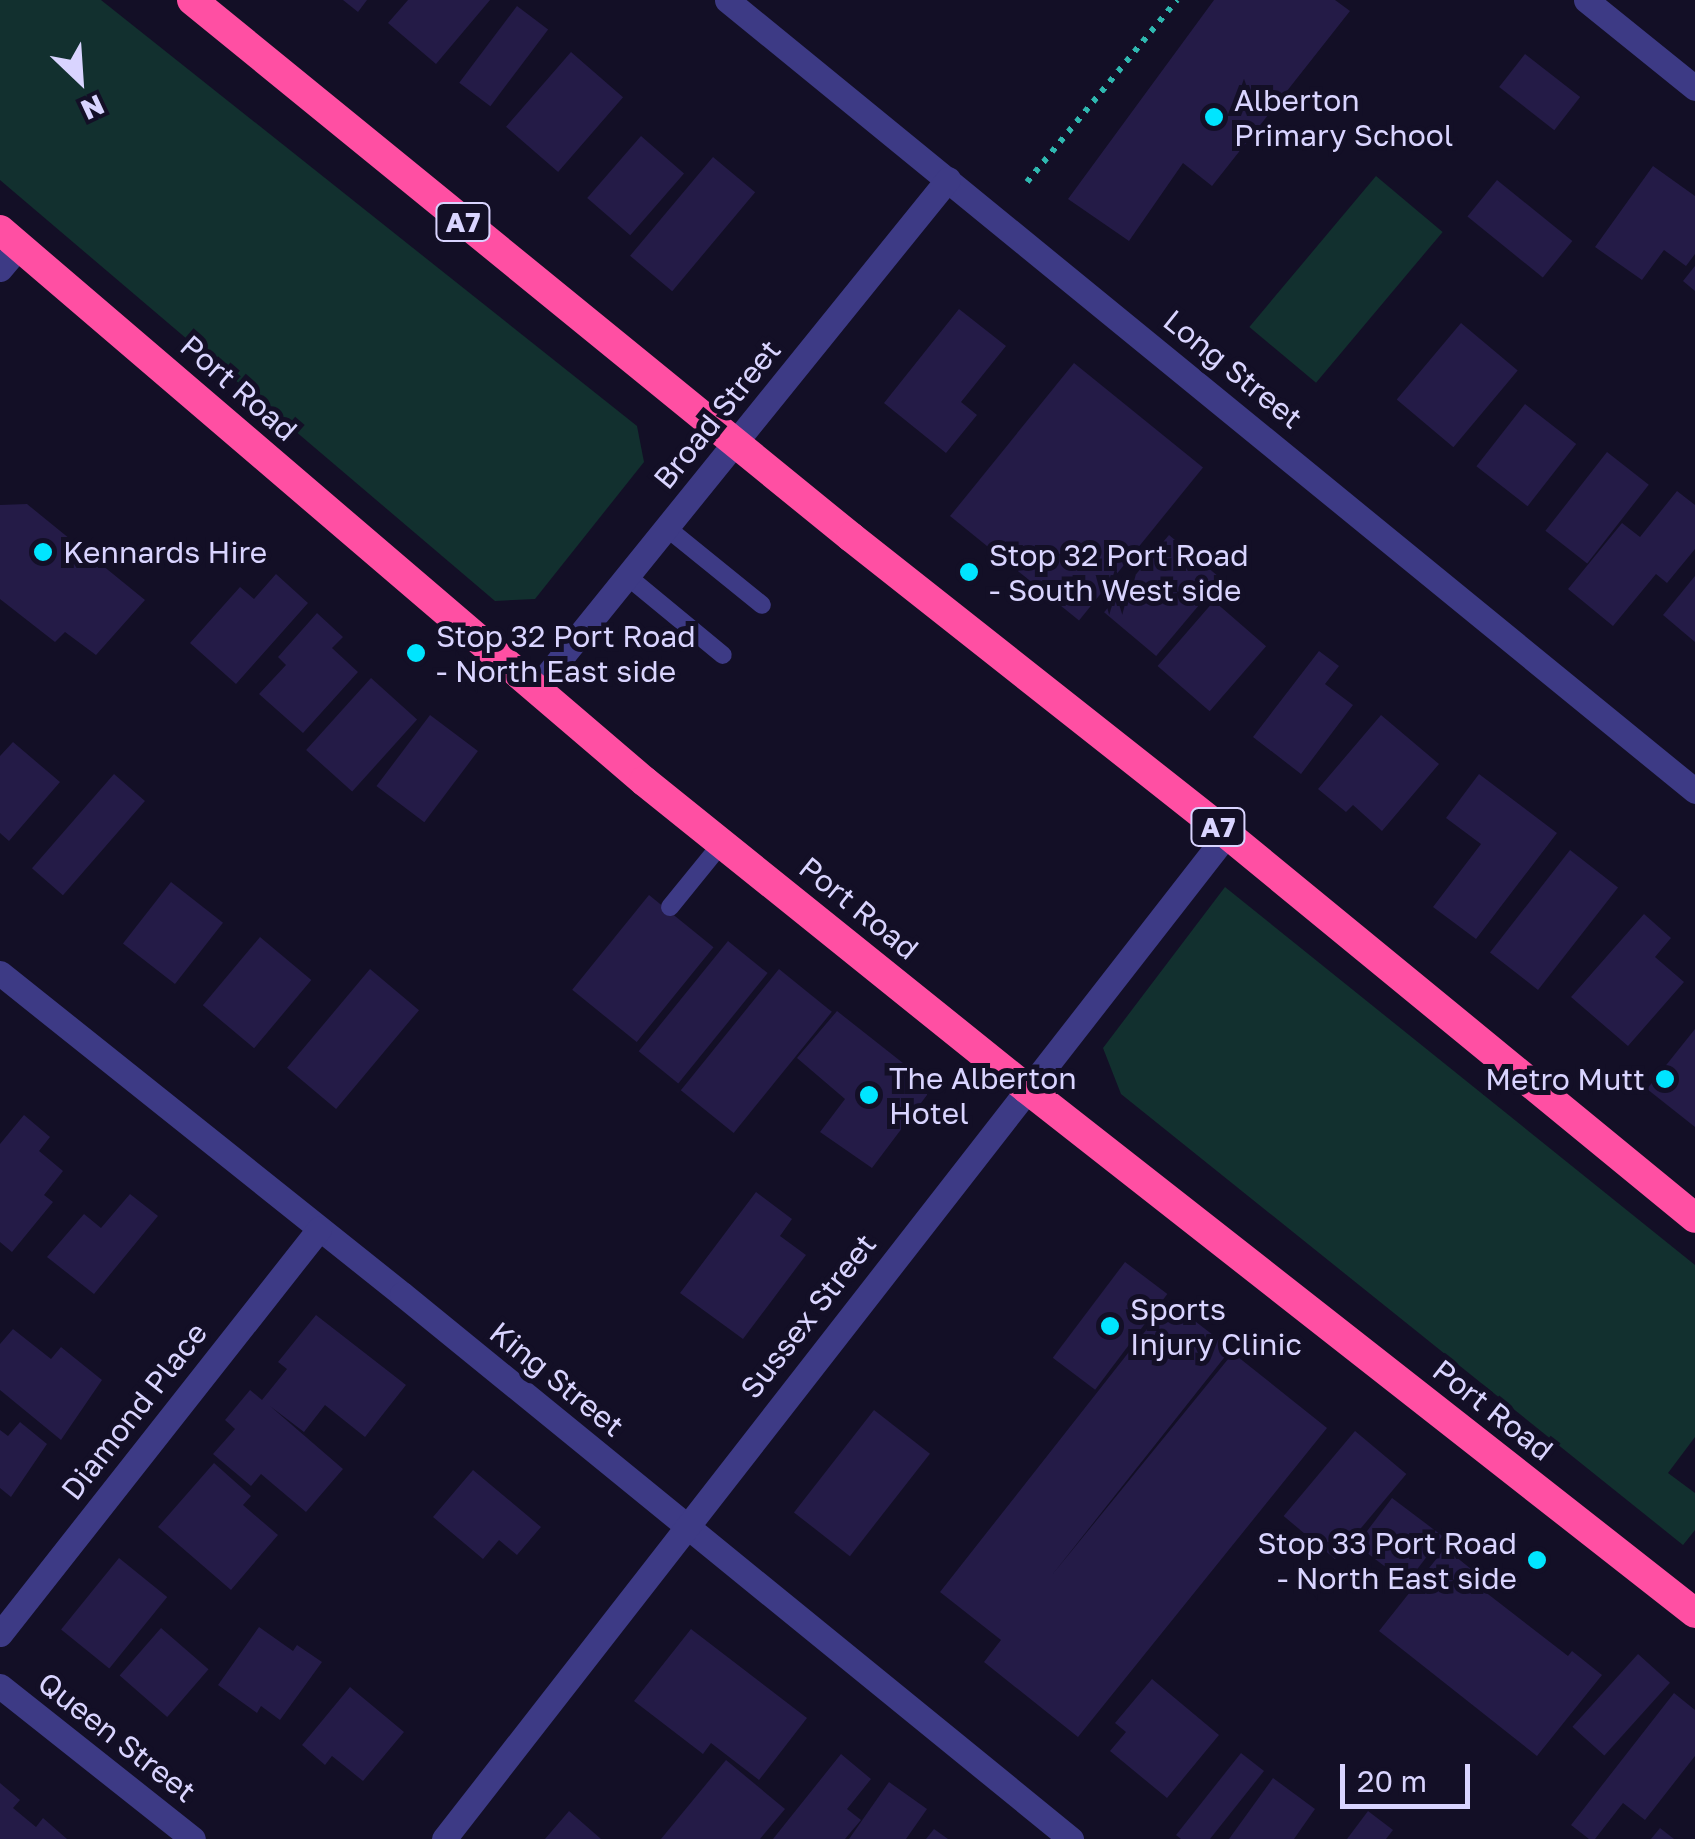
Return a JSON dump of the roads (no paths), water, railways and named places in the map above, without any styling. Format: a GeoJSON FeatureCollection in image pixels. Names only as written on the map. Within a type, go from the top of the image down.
{"type":"FeatureCollection","features":[{"type":"Feature","properties":{"kind":"highway","name":"A7"},"geometry":{"type":"LineString","coordinates":[[192,0],[735,444],[1227,834],[1695,1218]]}},
{"type":"Feature","properties":{"kind":"highway","name":"Port Road"},"geometry":{"type":"LineString","coordinates":[[6,248],[722,842],[1028,1089],[1695,1613]]}},
{"type":"Feature","properties":{"kind":"street","name":"Long Street"},"geometry":{"type":"LineString","coordinates":[[727,0],[1695,791]]}},
{"type":"Feature","properties":{"kind":"street"},"geometry":{"type":"LineString","coordinates":[[1586,0],[1695,88]]}},
{"type":"Feature","properties":{"kind":"street","name":"Broad Street"},"geometry":{"type":"LineString","coordinates":[[535,690],[948,178]]}},
{"type":"Feature","properties":{"kind":"street","name":"Sussex Street"},"geometry":{"type":"LineString","coordinates":[[444,1839],[1227,834]]}},
{"type":"Feature","properties":{"kind":"street","name":"King Street"},"geometry":{"type":"LineString","coordinates":[[0,973],[1071,1839]]}},
{"type":"Feature","properties":{"kind":"street","name":"Diamond Place"},"geometry":{"type":"LineString","coordinates":[[0,1634],[319,1229]]}},
{"type":"Feature","properties":{"kind":"street","name":"Queen Street"},"geometry":{"type":"LineString","coordinates":[[0,1686],[192,1839]]}},
{"type":"Feature","properties":{"kind":"lane"},"geometry":{"type":"LineString","coordinates":[[667,528],[762,605]]}},
{"type":"Feature","properties":{"kind":"lane"},"geometry":{"type":"LineString","coordinates":[[628,576],[723,654]]}},
{"type":"Feature","properties":{"kind":"lane"},"geometry":{"type":"LineString","coordinates":[[670,908],[722,842]]}},
{"type":"Feature","properties":{"kind":"place","name":"Alberton Primary School"},"geometry":{"type":"Point","coordinates":[1214,117]}},
{"type":"Feature","properties":{"kind":"place","name":"Kennards Hire"},"geometry":{"type":"Point","coordinates":[43,552]}},
{"type":"Feature","properties":{"kind":"place","name":"Stop 32 Port Road - South West side"},"geometry":{"type":"Point","coordinates":[969,572]}},
{"type":"Feature","properties":{"kind":"place","name":"Stop 32 Port Road - North East side"},"geometry":{"type":"Point","coordinates":[416,653]}},
{"type":"Feature","properties":{"kind":"place","name":"Metro Mutt"},"geometry":{"type":"Point","coordinates":[1665,1079]}},
{"type":"Feature","properties":{"kind":"place","name":"The Alberton Hotel"},"geometry":{"type":"Point","coordinates":[869,1095]}},
{"type":"Feature","properties":{"kind":"place","name":"Sports Injury Clinic"},"geometry":{"type":"Point","coordinates":[1110,1326]}},
{"type":"Feature","properties":{"kind":"place","name":"Stop 33 Port Road - North East side"},"geometry":{"type":"Point","coordinates":[1537,1560]}}]}
